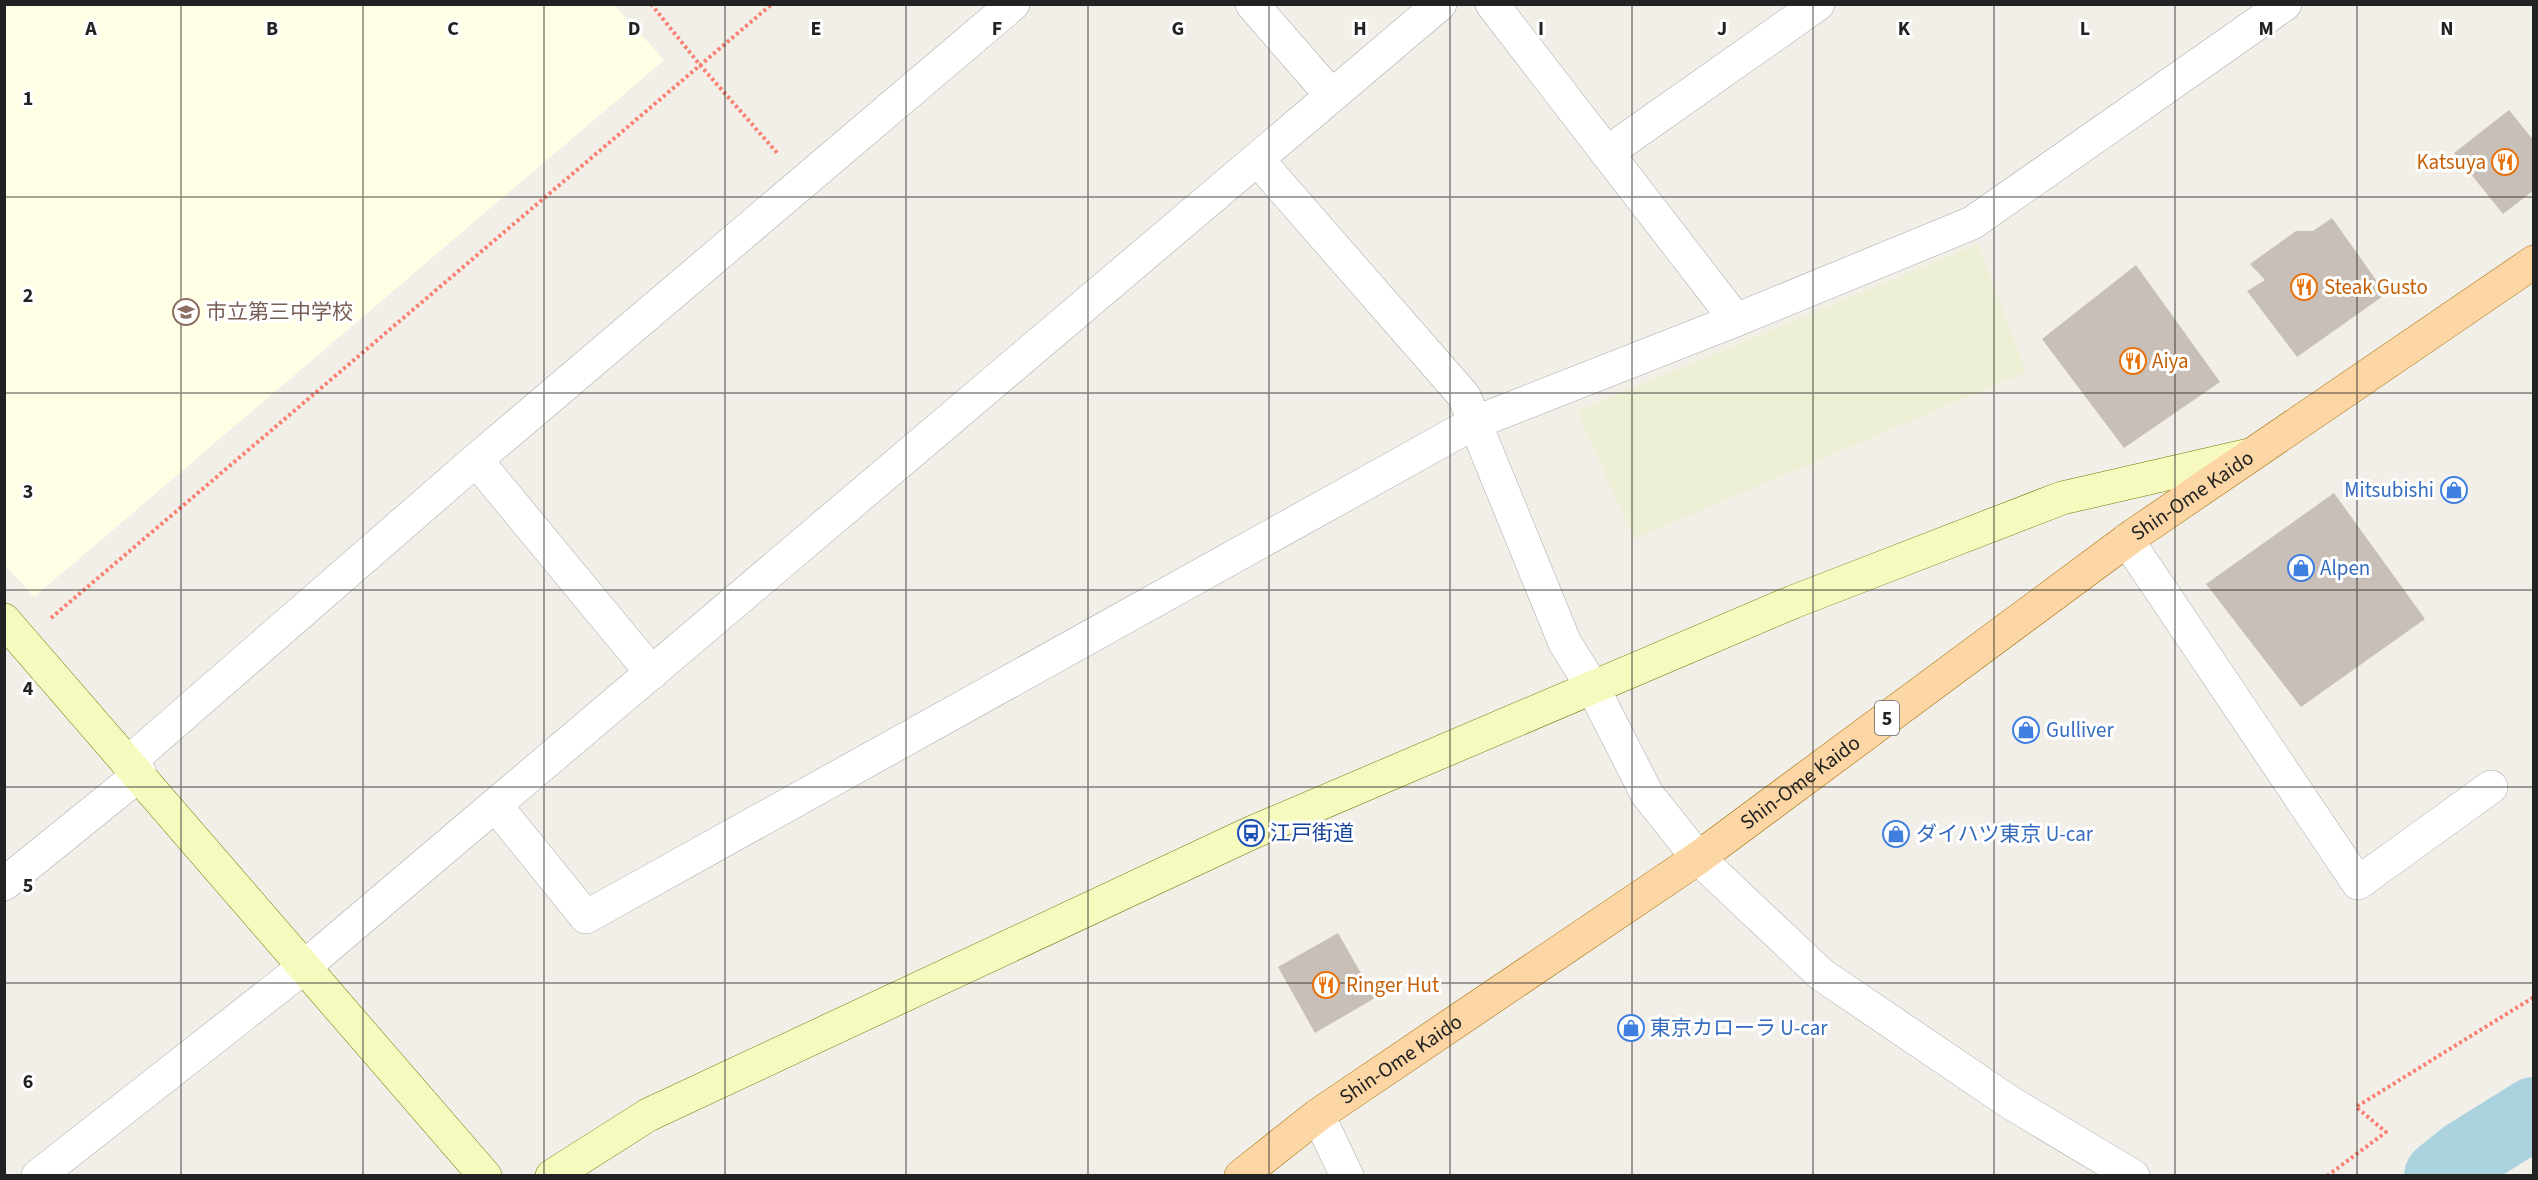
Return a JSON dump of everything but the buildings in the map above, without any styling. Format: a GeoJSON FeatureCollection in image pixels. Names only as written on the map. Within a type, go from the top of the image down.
{"type":"FeatureCollection","features":[{"type":"Feature","properties":{"kind":"main road","name":"Shin-Ome Kaido"},"geometry":{"type":"LineString","coordinates":[[1241,1176],[1318,1115],[1698,858],[2127,540],[2534,262]]}},
{"type":"Feature","properties":{"kind":"street"},"geometry":{"type":"LineString","coordinates":[[4,884],[476,460],[1013,4]]}},
{"type":"Feature","properties":{"kind":"street"},"geometry":{"type":"LineString","coordinates":[[1252,4],[1331,95]]}},
{"type":"Feature","properties":{"kind":"street"},"geometry":{"type":"LineString","coordinates":[[38,1176],[304,967],[1440,4]]}},
{"type":"Feature","properties":{"kind":"street"},"geometry":{"type":"LineString","coordinates":[[1492,4],[1736,320]]}},
{"type":"Feature","properties":{"kind":"street"},"geometry":{"type":"LineString","coordinates":[[1608,152],[1818,4]]}},
{"type":"Feature","properties":{"kind":"street"},"geometry":{"type":"LineString","coordinates":[[496,806],[586,917],[1474,423],[1736,320],[1972,223],[2285,4]]}},
{"type":"Feature","properties":{"kind":"street"},"geometry":{"type":"LineString","coordinates":[[1257,159],[1464,396],[1565,644],[1593,688],[1647,794],[1698,858],[1822,975],[2011,1102],[2133,1176]]}},
{"type":"Feature","properties":{"kind":"street"},"geometry":{"type":"LineString","coordinates":[[552,1176],[658,1110],[1251,833],[1793,602],[2062,498],[2249,455]]}},
{"type":"Feature","properties":{"kind":"street"},"geometry":{"type":"LineString","coordinates":[[476,460],[652,673]]}},
{"type":"Feature","properties":{"kind":"street"},"geometry":{"type":"LineString","coordinates":[[2127,540],[2358,883],[2491,787]]}},
{"type":"Feature","properties":{"kind":"street"},"geometry":{"type":"LineString","coordinates":[[14,631],[475,1161],[485,1176]]}},
{"type":"Feature","properties":{"kind":"street"},"geometry":{"type":"LineString","coordinates":[[1318,1115],[1347,1176]]}},
{"type":"Feature","properties":{"kind":"path"},"geometry":{"type":"LineString","coordinates":[[651,4],[700,65],[803,183]]}},
{"type":"Feature","properties":{"kind":"path"},"geometry":{"type":"LineString","coordinates":[[14,631],[772,4]]}},
{"type":"Feature","properties":{"kind":"path"},"geometry":{"type":"LineString","coordinates":[[2327,1176],[2386,1132],[2356,1107],[2534,998]]}},
{"type":"Feature","properties":{"kind":"shaded area","name":"市立第三中学校"},"geometry":{"type":"Polygon","coordinates":[[[4,5],[614,5],[664,60],[34,597],[4,564],[4,5]]]}},
{"type":"Feature","properties":{"kind":"shaded area"},"geometry":{"type":"Polygon","coordinates":[[[1978,244],[2026,372],[1634,539],[1577,411],[1978,244]]]}},
{"type":"Feature","properties":{"kind":"waterway"},"geometry":{"type":"LineString","coordinates":[[2440,1176],[2465,1156],[2534,1113]]}},
{"type":"Feature","properties":{"kind":"place","name":"Katsuya"},"geometry":{"type":"Point","coordinates":[2505,162]}},
{"type":"Feature","properties":{"kind":"place","name":"Steak Gusto"},"geometry":{"type":"Point","coordinates":[2304,287]}},
{"type":"Feature","properties":{"kind":"place","name":"市立第三中学校"},"geometry":{"type":"Point","coordinates":[186,312]}},
{"type":"Feature","properties":{"kind":"place","name":"Aiya"},"geometry":{"type":"Point","coordinates":[2133,361]}},
{"type":"Feature","properties":{"kind":"place","name":"Mitsubishi"},"geometry":{"type":"Point","coordinates":[2454,490]}},
{"type":"Feature","properties":{"kind":"place","name":"Alpen"},"geometry":{"type":"Point","coordinates":[2301,568]}},
{"type":"Feature","properties":{"kind":"place","name":"Gulliver"},"geometry":{"type":"Point","coordinates":[2026,730]}},
{"type":"Feature","properties":{"kind":"place","name":"江戸街道"},"geometry":{"type":"Point","coordinates":[1251,833]}},
{"type":"Feature","properties":{"kind":"place","name":"ダイハツ東京 U-car"},"geometry":{"type":"Point","coordinates":[1896,834]}},
{"type":"Feature","properties":{"kind":"place","name":"Ringer Hut"},"geometry":{"type":"Point","coordinates":[1326,985]}},
{"type":"Feature","properties":{"kind":"place","name":"東京カローラ U-car"},"geometry":{"type":"Point","coordinates":[1631,1028]}}]}
